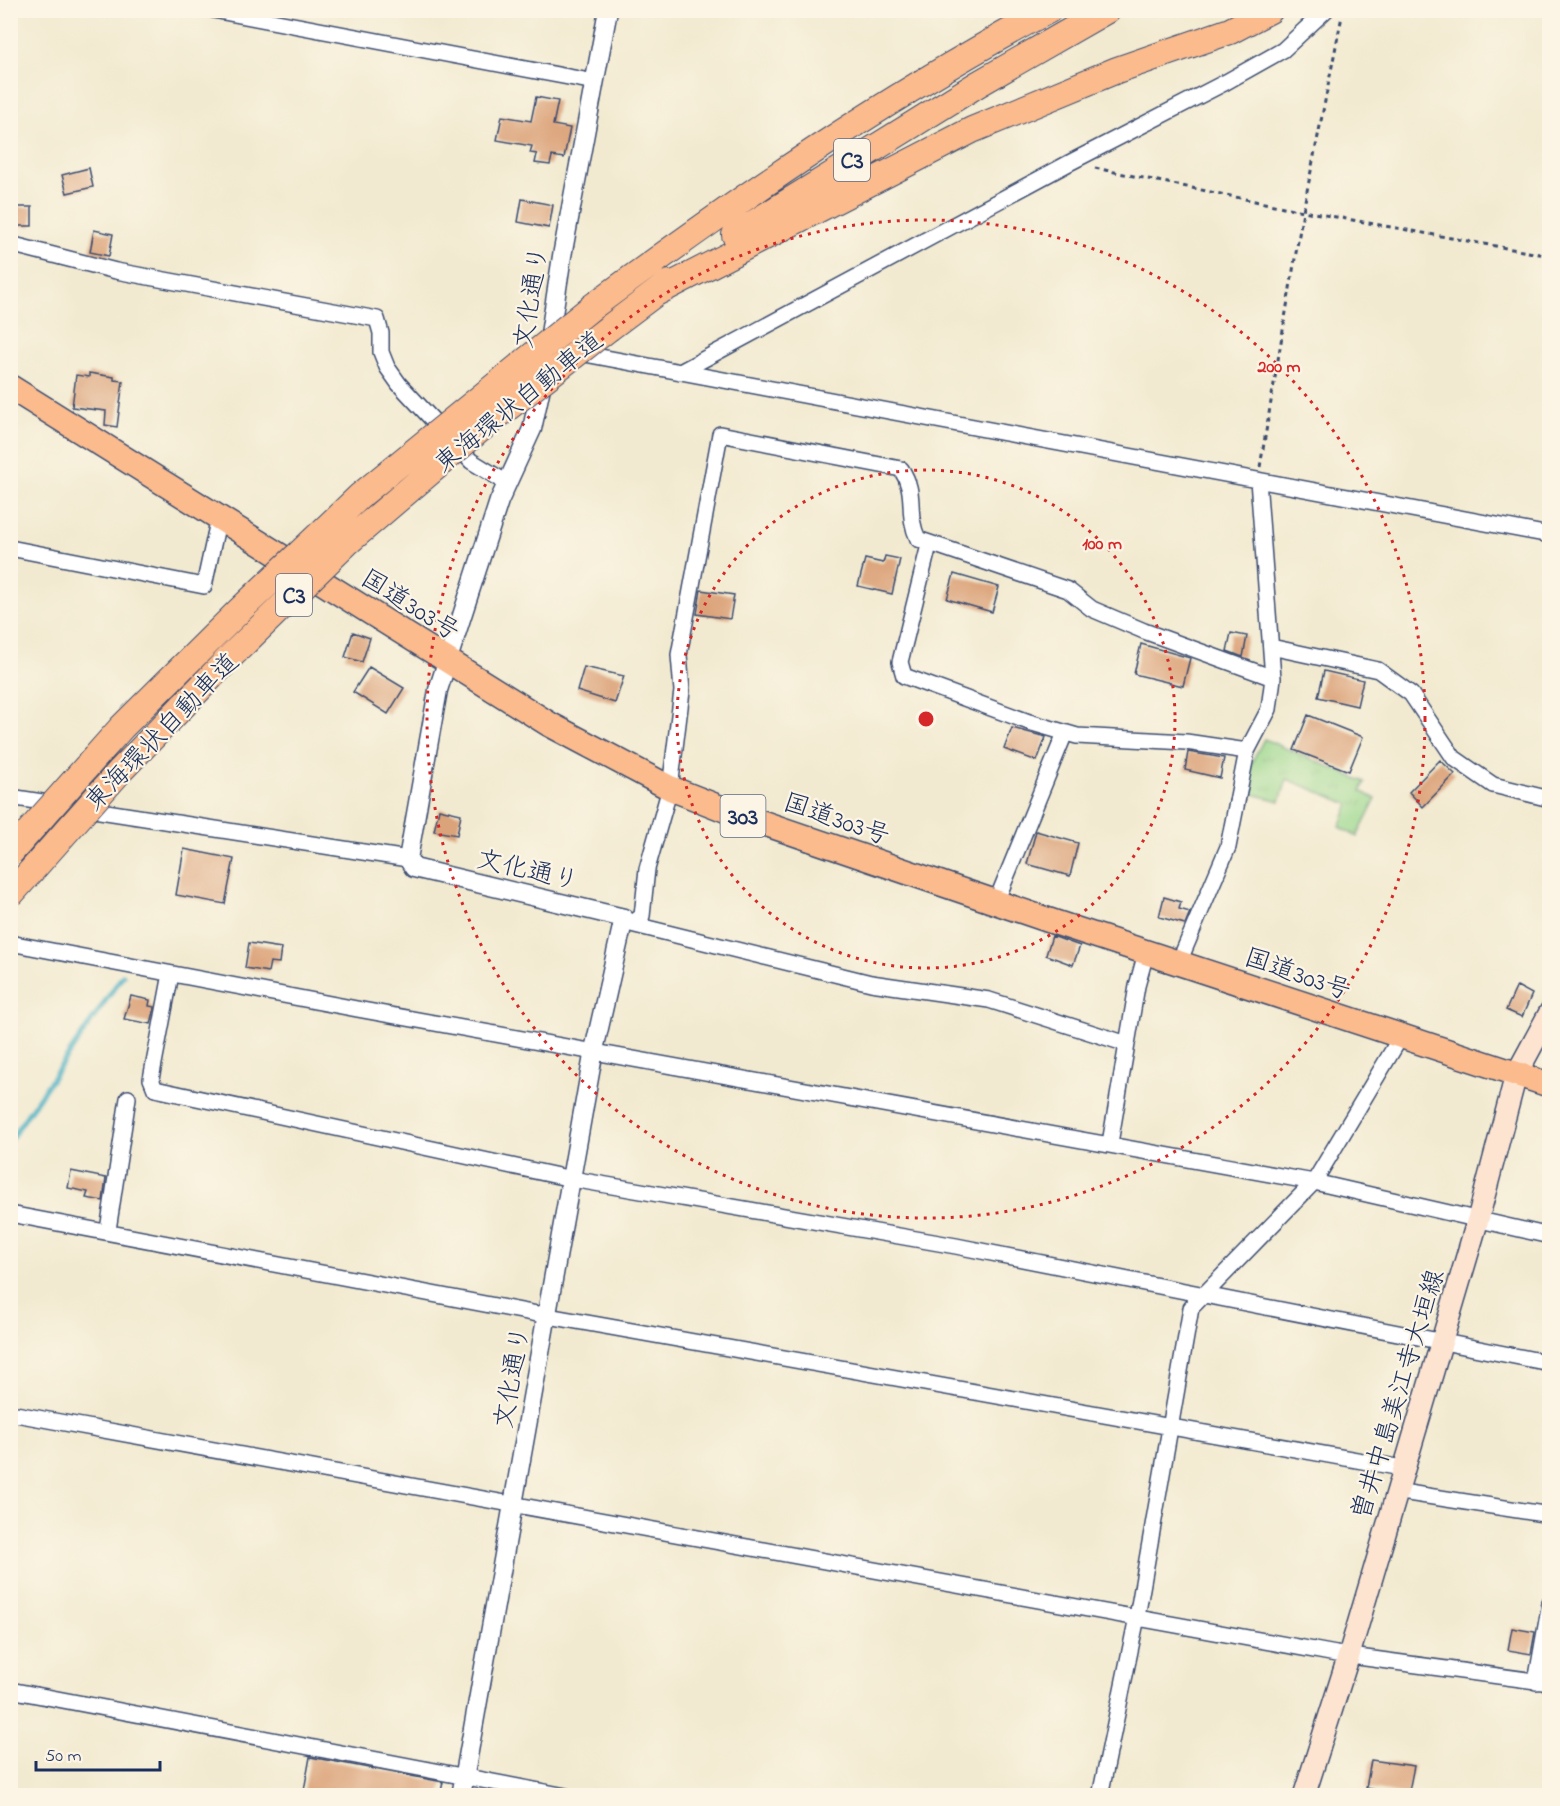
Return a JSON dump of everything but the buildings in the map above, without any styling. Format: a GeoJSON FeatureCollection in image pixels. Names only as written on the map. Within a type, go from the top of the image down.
{"type":"FeatureCollection","features":[{"type":"Feature","properties":{"kind":"highway"},"geometry":{"type":"LineString","coordinates":[[955,61],[1019,10]]}},
{"type":"Feature","properties":{"kind":"highway","name":"東海環状自動車道"},"geometry":{"type":"LineString","coordinates":[[10,853],[122,727],[239,610],[353,502],[592,307],[723,211],[844,130],[955,61],[1049,10]]}},
{"type":"Feature","properties":{"kind":"highway","name":"東海環状自動車道"},"geometry":{"type":"LineString","coordinates":[[10,895],[136,754],[232,655],[349,541],[478,431],[609,328],[734,236],[846,164],[1107,10]]}},
{"type":"Feature","properties":{"kind":"highway"},"geometry":{"type":"LineString","coordinates":[[656,293],[972,130],[1117,70],[1230,31],[1270,10]]}},
{"type":"Feature","properties":{"kind":"highway","name":"国道303号"},"geometry":{"type":"LineString","coordinates":[[10,387],[549,724],[670,788],[731,812],[996,902],[1400,1038],[1550,1085]]}},
{"type":"Feature","properties":{"kind":"main road","name":"曽井中島美江寺大垣線"},"geometry":{"type":"LineString","coordinates":[[1304,1796],[1478,1219],[1516,1076],[1550,1012]]}},
{"type":"Feature","properties":{"kind":"street"},"geometry":{"type":"LineString","coordinates":[[213,10],[595,82]]}},
{"type":"Feature","properties":{"kind":"street","name":"文化通り"},"geometry":{"type":"LineString","coordinates":[[461,1796],[594,1050],[624,918],[414,868],[408,859],[438,690],[450,662],[486,541],[507,483],[532,429],[608,10]]}},
{"type":"Feature","properties":{"kind":"street"},"geometry":{"type":"LineString","coordinates":[[680,372],[1283,50],[1326,10]]}},
{"type":"Feature","properties":{"kind":"street"},"geometry":{"type":"LineString","coordinates":[[10,244],[116,271],[377,319],[381,333],[381,352],[387,367],[399,384],[471,461],[507,483]]}},
{"type":"Feature","properties":{"kind":"street"},"geometry":{"type":"LineString","coordinates":[[548,347],[1550,536]]}},
{"type":"Feature","properties":{"kind":"street"},"geometry":{"type":"LineString","coordinates":[[1127,1044],[989,1000],[871,982],[631,924],[642,916],[647,869],[670,788],[682,691],[679,655],[720,434],[900,469],[911,483],[912,524],[918,539],[929,545],[1068,590],[1092,609],[1144,631],[1273,678]]}},
{"type":"Feature","properties":{"kind":"street"},"geometry":{"type":"LineString","coordinates":[[1179,962],[1228,847],[1247,751],[1269,709],[1273,678],[1258,480]]}},
{"type":"Feature","properties":{"kind":"street"},"geometry":{"type":"LineString","coordinates":[[10,548],[204,586],[219,517]]}},
{"type":"Feature","properties":{"kind":"street"},"geometry":{"type":"LineString","coordinates":[[929,545],[900,662],[904,676],[1029,722],[1077,736],[1186,742],[1247,751]]}},
{"type":"Feature","properties":{"kind":"street"},"geometry":{"type":"LineString","coordinates":[[1271,647],[1378,670],[1411,694],[1454,758],[1493,785],[1550,800]]}},
{"type":"Feature","properties":{"kind":"street"},"geometry":{"type":"LineString","coordinates":[[996,902],[1065,733]]}},
{"type":"Feature","properties":{"kind":"street"},"geometry":{"type":"LineString","coordinates":[[10,797],[408,859]]}},
{"type":"Feature","properties":{"kind":"street"},"geometry":{"type":"LineString","coordinates":[[10,943],[1110,1143],[1314,1182],[1550,1236]]}},
{"type":"Feature","properties":{"kind":"street"},"geometry":{"type":"LineString","coordinates":[[1110,1143],[1146,952]]}},
{"type":"Feature","properties":{"kind":"street"},"geometry":{"type":"LineString","coordinates":[[171,974],[151,1079],[155,1089],[572,1179],[956,1246],[1550,1364]]}},
{"type":"Feature","properties":{"kind":"street"},"geometry":{"type":"LineString","coordinates":[[1100,1796],[1137,1617],[1191,1308],[1314,1182],[1400,1038]]}},
{"type":"Feature","properties":{"kind":"street"},"geometry":{"type":"LineString","coordinates":[[108,1230],[128,1098]]}},
{"type":"Feature","properties":{"kind":"street"},"geometry":{"type":"LineString","coordinates":[[10,1214],[108,1230],[548,1316],[1402,1468]]}},
{"type":"Feature","properties":{"kind":"street"},"geometry":{"type":"LineString","coordinates":[[10,1413],[1348,1655],[1543,1683],[1550,1604]]}},
{"type":"Feature","properties":{"kind":"street"},"geometry":{"type":"LineString","coordinates":[[1395,1491],[1550,1515]]}},
{"type":"Feature","properties":{"kind":"street"},"geometry":{"type":"LineString","coordinates":[[10,1690],[566,1796]]}},
{"type":"Feature","properties":{"kind":"path"},"geometry":{"type":"LineString","coordinates":[[1258,480],[1303,212],[1343,10]]}},
{"type":"Feature","properties":{"kind":"path"},"geometry":{"type":"LineString","coordinates":[[1070,163],[1303,212],[1550,256]]}},
{"type":"Feature","properties":{"kind":"green space"},"geometry":{"type":"Polygon","coordinates":[[[1264,739],[1365,782],[1361,791],[1376,799],[1357,837],[1340,827],[1349,804],[1287,779],[1280,801],[1245,792],[1253,760],[1264,739]]]}},
{"type":"Feature","properties":{"kind":"waterway"},"geometry":{"type":"LineString","coordinates":[[10,1140],[123,975]]}}]}
